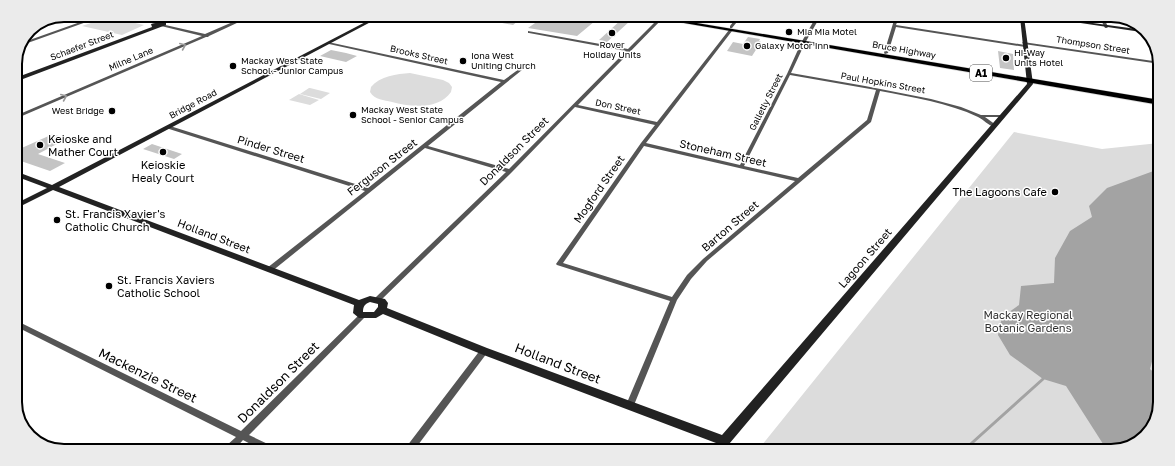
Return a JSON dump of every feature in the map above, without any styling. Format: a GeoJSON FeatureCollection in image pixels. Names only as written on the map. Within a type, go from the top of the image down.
{"type":"FeatureCollection","features":[{"type":"Feature","properties":{"kind":"highway","name":"Bruce Highway"},"geometry":{"type":"LineString","coordinates":[[690,22],[1030,79],[1153,97]]}},
{"type":"Feature","properties":{"kind":"highway","name":"Bruce Highway"},"geometry":{"type":"LineString","coordinates":[[804,41],[886,53],[1153,102]]}},
{"type":"Feature","properties":{"kind":"street"},"geometry":{"type":"LineString","coordinates":[[28,42],[84,22]]}},
{"type":"Feature","properties":{"kind":"street"},"geometry":{"type":"LineString","coordinates":[[144,22],[155,25]]}},
{"type":"Feature","properties":{"kind":"street","name":"Schaefer Street"},"geometry":{"type":"LineString","coordinates":[[22,77],[155,25],[166,22]]}},
{"type":"Feature","properties":{"kind":"street","name":"Milne Lane"},"geometry":{"type":"LineString","coordinates":[[22,115],[239,22]]}},
{"type":"Feature","properties":{"kind":"street","name":"Bridge Road"},"geometry":{"type":"LineString","coordinates":[[22,203],[369,22]]}},
{"type":"Feature","properties":{"kind":"street","name":"Donaldson Street"},"geometry":{"type":"LineString","coordinates":[[378,299],[575,106],[657,22]]}},
{"type":"Feature","properties":{"kind":"street","name":"Mogford Street"},"geometry":{"type":"LineString","coordinates":[[674,300],[559,264],[643,144],[735,22]]}},
{"type":"Feature","properties":{"kind":"street","name":"Galletly Street"},"geometry":{"type":"LineString","coordinates":[[741,167],[789,74],[804,41],[815,22]]}},
{"type":"Feature","properties":{"kind":"street"},"geometry":{"type":"LineString","coordinates":[[886,53],[896,22]]}},
{"type":"Feature","properties":{"kind":"street"},"geometry":{"type":"LineString","coordinates":[[1023,22],[1030,79]]}},
{"type":"Feature","properties":{"kind":"street"},"geometry":{"type":"LineString","coordinates":[[1070,22],[1135,31]]}},
{"type":"Feature","properties":{"kind":"street"},"geometry":{"type":"LineString","coordinates":[[1104,22],[1106,27]]}},
{"type":"Feature","properties":{"kind":"street"},"geometry":{"type":"LineString","coordinates":[[162,24],[207,36]]}},
{"type":"Feature","properties":{"kind":"street","name":"Thompson Street"},"geometry":{"type":"LineString","coordinates":[[895,26],[1153,62]]}},
{"type":"Feature","properties":{"kind":"street"},"geometry":{"type":"LineString","coordinates":[[529,32],[629,50]]}},
{"type":"Feature","properties":{"kind":"street","name":"Brooks Street"},"geometry":{"type":"LineString","coordinates":[[329,43],[505,82]]}},
{"type":"Feature","properties":{"kind":"street","name":"Ferguson Street"},"geometry":{"type":"LineString","coordinates":[[269,270],[526,65]]}},
{"type":"Feature","properties":{"kind":"street","name":"Paul Hopkins Street"},"geometry":{"type":"LineString","coordinates":[[789,74],[927,98],[988,117],[1001,116]]}},
{"type":"Feature","properties":{"kind":"street","name":"Lagoon Street"},"geometry":{"type":"LineString","coordinates":[[722,444],[1029,85],[1030,79]]}},
{"type":"Feature","properties":{"kind":"street","name":"Barton Street"},"geometry":{"type":"LineString","coordinates":[[630,406],[674,300],[689,276],[705,260],[869,121],[878,90]]}},
{"type":"Feature","properties":{"kind":"street","name":"Don Street"},"geometry":{"type":"LineString","coordinates":[[575,106],[658,124]]}},
{"type":"Feature","properties":{"kind":"street","name":"Paul Hopkins Street"},"geometry":{"type":"LineString","coordinates":[[972,113],[987,120],[994,126]]}},
{"type":"Feature","properties":{"kind":"street","name":"Pinder Street"},"geometry":{"type":"LineString","coordinates":[[168,127],[369,190]]}},
{"type":"Feature","properties":{"kind":"street","name":"Stoneham Street"},"geometry":{"type":"LineString","coordinates":[[643,144],[798,180]]}},
{"type":"Feature","properties":{"kind":"street"},"geometry":{"type":"LineString","coordinates":[[424,146],[510,170]]}},
{"type":"Feature","properties":{"kind":"street","name":"Holland Street"},"geometry":{"type":"LineString","coordinates":[[22,176],[360,304]]}},
{"type":"Feature","properties":{"kind":"street"},"geometry":{"type":"LineString","coordinates":[[370,299],[378,299],[383,303],[382,310],[371,316],[362,316],[357,311],[360,304],[370,299]]}},
{"type":"Feature","properties":{"kind":"street","name":"Holland Street"},"geometry":{"type":"LineString","coordinates":[[382,310],[484,351],[724,441]]}},
{"type":"Feature","properties":{"kind":"street","name":"Donaldson Street"},"geometry":{"type":"LineString","coordinates":[[234,444],[362,316]]}},
{"type":"Feature","properties":{"kind":"street","name":"Mackenzie Street"},"geometry":{"type":"LineString","coordinates":[[22,326],[260,444]]}},
{"type":"Feature","properties":{"kind":"street"},"geometry":{"type":"LineString","coordinates":[[414,444],[484,351]]}},
{"type":"Feature","properties":{"kind":"green space"},"geometry":{"type":"Polygon","coordinates":[[[94,22],[131,22],[144,25],[122,35],[82,26],[94,22]]]}},
{"type":"Feature","properties":{"kind":"green space"},"geometry":{"type":"Polygon","coordinates":[[[410,73],[443,80],[449,83],[452,87],[451,92],[446,98],[439,102],[424,106],[415,106],[380,99],[374,97],[370,92],[371,87],[379,80],[394,75],[410,73]]]}},
{"type":"Feature","properties":{"kind":"green space"},"geometry":{"type":"Polygon","coordinates":[[[309,88],[330,93],[321,99],[300,94],[309,88]]]}},
{"type":"Feature","properties":{"kind":"green space"},"geometry":{"type":"Polygon","coordinates":[[[299,94],[319,100],[310,105],[289,100],[299,94]]]}},
{"type":"Feature","properties":{"kind":"green space","name":"Mackay Regional Botanic Gardens"},"geometry":{"type":"Polygon","coordinates":[[[1014,132],[1102,149],[1153,144],[1153,402],[1149,420],[1141,432],[1124,442],[1111,444],[763,444],[1014,132]]]}},
{"type":"Feature","properties":{"kind":"shaded area"},"geometry":{"type":"Polygon","coordinates":[[[1153,171],[1153,358],[1150,369],[1153,372],[1152,410],[1149,420],[1141,432],[1124,442],[1111,444],[1103,444],[1066,386],[1043,379],[1010,355],[998,335],[1002,317],[1019,305],[1021,286],[1054,283],[1055,258],[1070,231],[1092,217],[1089,206],[1107,188],[1153,171]]]}},
{"type":"Feature","properties":{"kind":"building"},"geometry":{"type":"Polygon","coordinates":[[[497,22],[517,22],[513,25],[497,22]]]}},
{"type":"Feature","properties":{"kind":"building"},"geometry":{"type":"Polygon","coordinates":[[[536,22],[594,22],[577,36],[528,28],[536,22]]]}},
{"type":"Feature","properties":{"kind":"building","name":"Rover Holiday Units"},"geometry":{"type":"Polygon","coordinates":[[[619,22],[629,22],[607,42],[599,40],[619,22]]]}},
{"type":"Feature","properties":{"kind":"building","name":"Galaxy Motor Inn"},"geometry":{"type":"Polygon","coordinates":[[[748,37],[760,39],[759,41],[761,42],[752,56],[727,51],[733,42],[743,44],[748,37]]]}},
{"type":"Feature","properties":{"kind":"building"},"geometry":{"type":"Polygon","coordinates":[[[331,50],[357,56],[346,62],[320,56],[331,50]]]}},
{"type":"Feature","properties":{"kind":"building","name":"Hi-Way Units Hotel"},"geometry":{"type":"Polygon","coordinates":[[[998,51],[1013,54],[1014,70],[1000,68],[998,51]]]}},
{"type":"Feature","properties":{"kind":"building"},"geometry":{"type":"Polygon","coordinates":[[[53,134],[66,139],[38,154],[65,163],[50,171],[22,161],[22,148],[53,134]]]}},
{"type":"Feature","properties":{"kind":"building","name":"Keioskie Healy Court"},"geometry":{"type":"Polygon","coordinates":[[[152,144],[182,154],[174,159],[143,149],[152,144]]]}},
{"type":"Feature","properties":{"kind":"waterway"},"geometry":{"type":"LineString","coordinates":[[971,444],[1043,379]]}},
{"type":"Feature","properties":{"kind":"place","name":"Mia Mia Motel"},"geometry":{"type":"Point","coordinates":[789,32]}},
{"type":"Feature","properties":{"kind":"place","name":"Rover Holiday Units"},"geometry":{"type":"Point","coordinates":[612,33]}},
{"type":"Feature","properties":{"kind":"place","name":"Galaxy Motor Inn"},"geometry":{"type":"Point","coordinates":[747,46]}},
{"type":"Feature","properties":{"kind":"place","name":"Hi-Way Units Hotel"},"geometry":{"type":"Point","coordinates":[1006,58]}},
{"type":"Feature","properties":{"kind":"place","name":"Iona West Uniting Church"},"geometry":{"type":"Point","coordinates":[463,61]}},
{"type":"Feature","properties":{"kind":"place","name":"Mackay West State School - Junior Campus"},"geometry":{"type":"Point","coordinates":[233,66]}},
{"type":"Feature","properties":{"kind":"place","name":"West Bridge"},"geometry":{"type":"Point","coordinates":[112,111]}},
{"type":"Feature","properties":{"kind":"place","name":"Mackay West State School - Senior Campus"},"geometry":{"type":"Point","coordinates":[353,115]}},
{"type":"Feature","properties":{"kind":"place","name":"Keioske and Mather Court"},"geometry":{"type":"Point","coordinates":[40,145]}},
{"type":"Feature","properties":{"kind":"place","name":"Keioskie Healy Court"},"geometry":{"type":"Point","coordinates":[163,152]}},
{"type":"Feature","properties":{"kind":"place","name":"The Lagoons Cafe"},"geometry":{"type":"Point","coordinates":[1055,192]}},
{"type":"Feature","properties":{"kind":"place","name":"St. Francis Xavier's Catholic Church"},"geometry":{"type":"Point","coordinates":[57,220]}},
{"type":"Feature","properties":{"kind":"place","name":"St. Francis Xaviers Catholic School"},"geometry":{"type":"Point","coordinates":[109,286]}}]}
